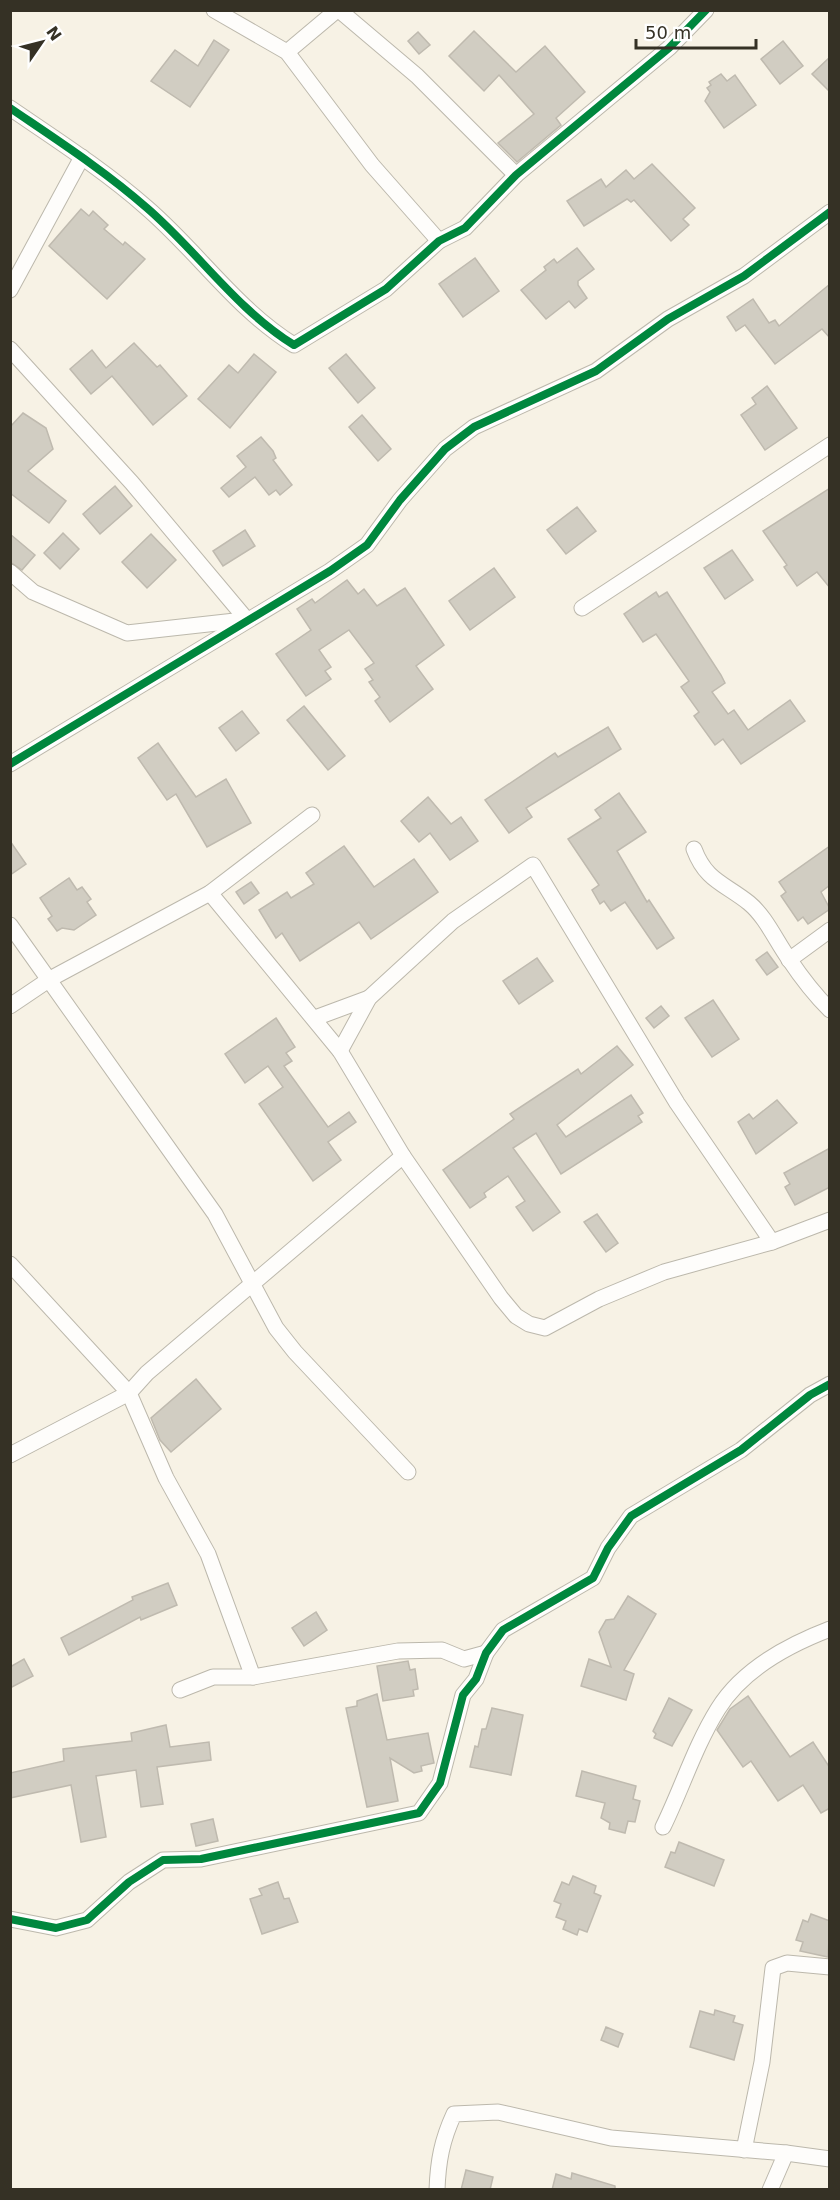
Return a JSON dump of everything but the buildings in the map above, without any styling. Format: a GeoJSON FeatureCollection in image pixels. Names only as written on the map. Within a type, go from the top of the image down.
{"type":"FeatureCollection","features":[{"type":"Feature","properties":{"kind":"street"},"geometry":{"type":"LineString","coordinates":[[214,10],[287,52],[372,165],[439,242]]}},
{"type":"Feature","properties":{"kind":"street"},"geometry":{"type":"LineString","coordinates":[[287,52],[338,10],[417,76],[516,175]]}},
{"type":"Feature","properties":{"kind":"street"},"geometry":{"type":"LineString","coordinates":[[10,108],[148,208],[236,299],[294,345],[386,289],[439,242],[465,228],[516,175],[669,48],[706,10]]}},
{"type":"Feature","properties":{"kind":"street"},"geometry":{"type":"LineString","coordinates":[[10,290],[82,158]]}},
{"type":"Feature","properties":{"kind":"street"},"geometry":{"type":"LineString","coordinates":[[10,764],[330,571],[367,545],[400,500],[438,458],[474,427],[596,371],[668,319],[744,276],[830,212]]}},
{"type":"Feature","properties":{"kind":"street"},"geometry":{"type":"LineString","coordinates":[[10,349],[132,483],[247,620]]}},
{"type":"Feature","properties":{"kind":"street"},"geometry":{"type":"LineString","coordinates":[[582,608],[830,446]]}},
{"type":"Feature","properties":{"kind":"street"},"geometry":{"type":"LineString","coordinates":[[10,572],[33,592],[127,633],[247,620]]}},
{"type":"Feature","properties":{"kind":"street"},"geometry":{"type":"LineString","coordinates":[[10,1006],[50,979],[210,893],[312,815]]}},
{"type":"Feature","properties":{"kind":"street"},"geometry":{"type":"LineString","coordinates":[[694,849],[700,866],[714,880],[750,903],[789,960],[830,1011]]}},
{"type":"Feature","properties":{"kind":"street"},"geometry":{"type":"LineString","coordinates":[[340,1051],[369,998],[453,921],[533,865],[677,1104],[772,1242]]}},
{"type":"Feature","properties":{"kind":"street"},"geometry":{"type":"LineString","coordinates":[[210,893],[340,1051],[403,1156],[501,1298],[516,1316],[529,1324],[545,1328],[599,1299],[664,1272],[772,1242],[830,1220]]}},
{"type":"Feature","properties":{"kind":"street"},"geometry":{"type":"LineString","coordinates":[[10,925],[215,1214],[276,1328],[295,1352],[408,1472]]}},
{"type":"Feature","properties":{"kind":"street"},"geometry":{"type":"LineString","coordinates":[[789,960],[830,930]]}},
{"type":"Feature","properties":{"kind":"street"},"geometry":{"type":"LineString","coordinates":[[315,1018],[369,998]]}},
{"type":"Feature","properties":{"kind":"street"},"geometry":{"type":"LineString","coordinates":[[10,1455],[129,1393],[147,1373],[403,1156]]}},
{"type":"Feature","properties":{"kind":"street"},"geometry":{"type":"LineString","coordinates":[[10,1264],[129,1393],[166,1478],[208,1554],[253,1677]]}},
{"type":"Feature","properties":{"kind":"street"},"geometry":{"type":"LineString","coordinates":[[10,1919],[56,1928],[87,1920],[129,1882],[163,1860],[201,1859],[419,1813],[440,1783],[463,1695],[476,1679],[486,1653],[503,1630],[593,1578],[608,1548],[631,1515],[741,1450],[810,1395],[830,1384]]}},
{"type":"Feature","properties":{"kind":"street"},"geometry":{"type":"LineString","coordinates":[[663,1827],[701,1739],[720,1706],[754,1670],[799,1641],[830,1629]]}},
{"type":"Feature","properties":{"kind":"street"},"geometry":{"type":"LineString","coordinates":[[180,1690],[213,1677],[253,1677],[398,1651],[442,1650],[464,1659],[486,1653]]}},
{"type":"Feature","properties":{"kind":"street"},"geometry":{"type":"LineString","coordinates":[[744,2150],[762,2062],[772,1968],[787,1963],[830,1967]]}},
{"type":"Feature","properties":{"kind":"street"},"geometry":{"type":"LineString","coordinates":[[437,2190],[438,2157],[444,2134],[454,2114],[498,2112],[612,2138],[786,2152],[830,2159]]}},
{"type":"Feature","properties":{"kind":"street"},"geometry":{"type":"LineString","coordinates":[[770,2190],[786,2152]]}},
{"type":"Feature","properties":{"kind":"cycle path"},"geometry":{"type":"LineString","coordinates":[[10,108],[131,194],[166,225],[254,315],[294,345],[386,289],[439,241],[465,228],[516,175],[669,48],[706,10]]}},
{"type":"Feature","properties":{"kind":"cycle path"},"geometry":{"type":"LineString","coordinates":[[10,764],[330,571],[367,545],[400,500],[445,449],[474,427],[596,371],[668,319],[744,276],[830,212]]}},
{"type":"Feature","properties":{"kind":"cycle path"},"geometry":{"type":"LineString","coordinates":[[10,1919],[56,1928],[87,1920],[129,1882],[163,1860],[201,1859],[419,1813],[440,1783],[463,1695],[476,1679],[486,1653],[503,1630],[593,1578],[608,1548],[631,1516],[741,1450],[810,1395],[830,1384]]}}]}
